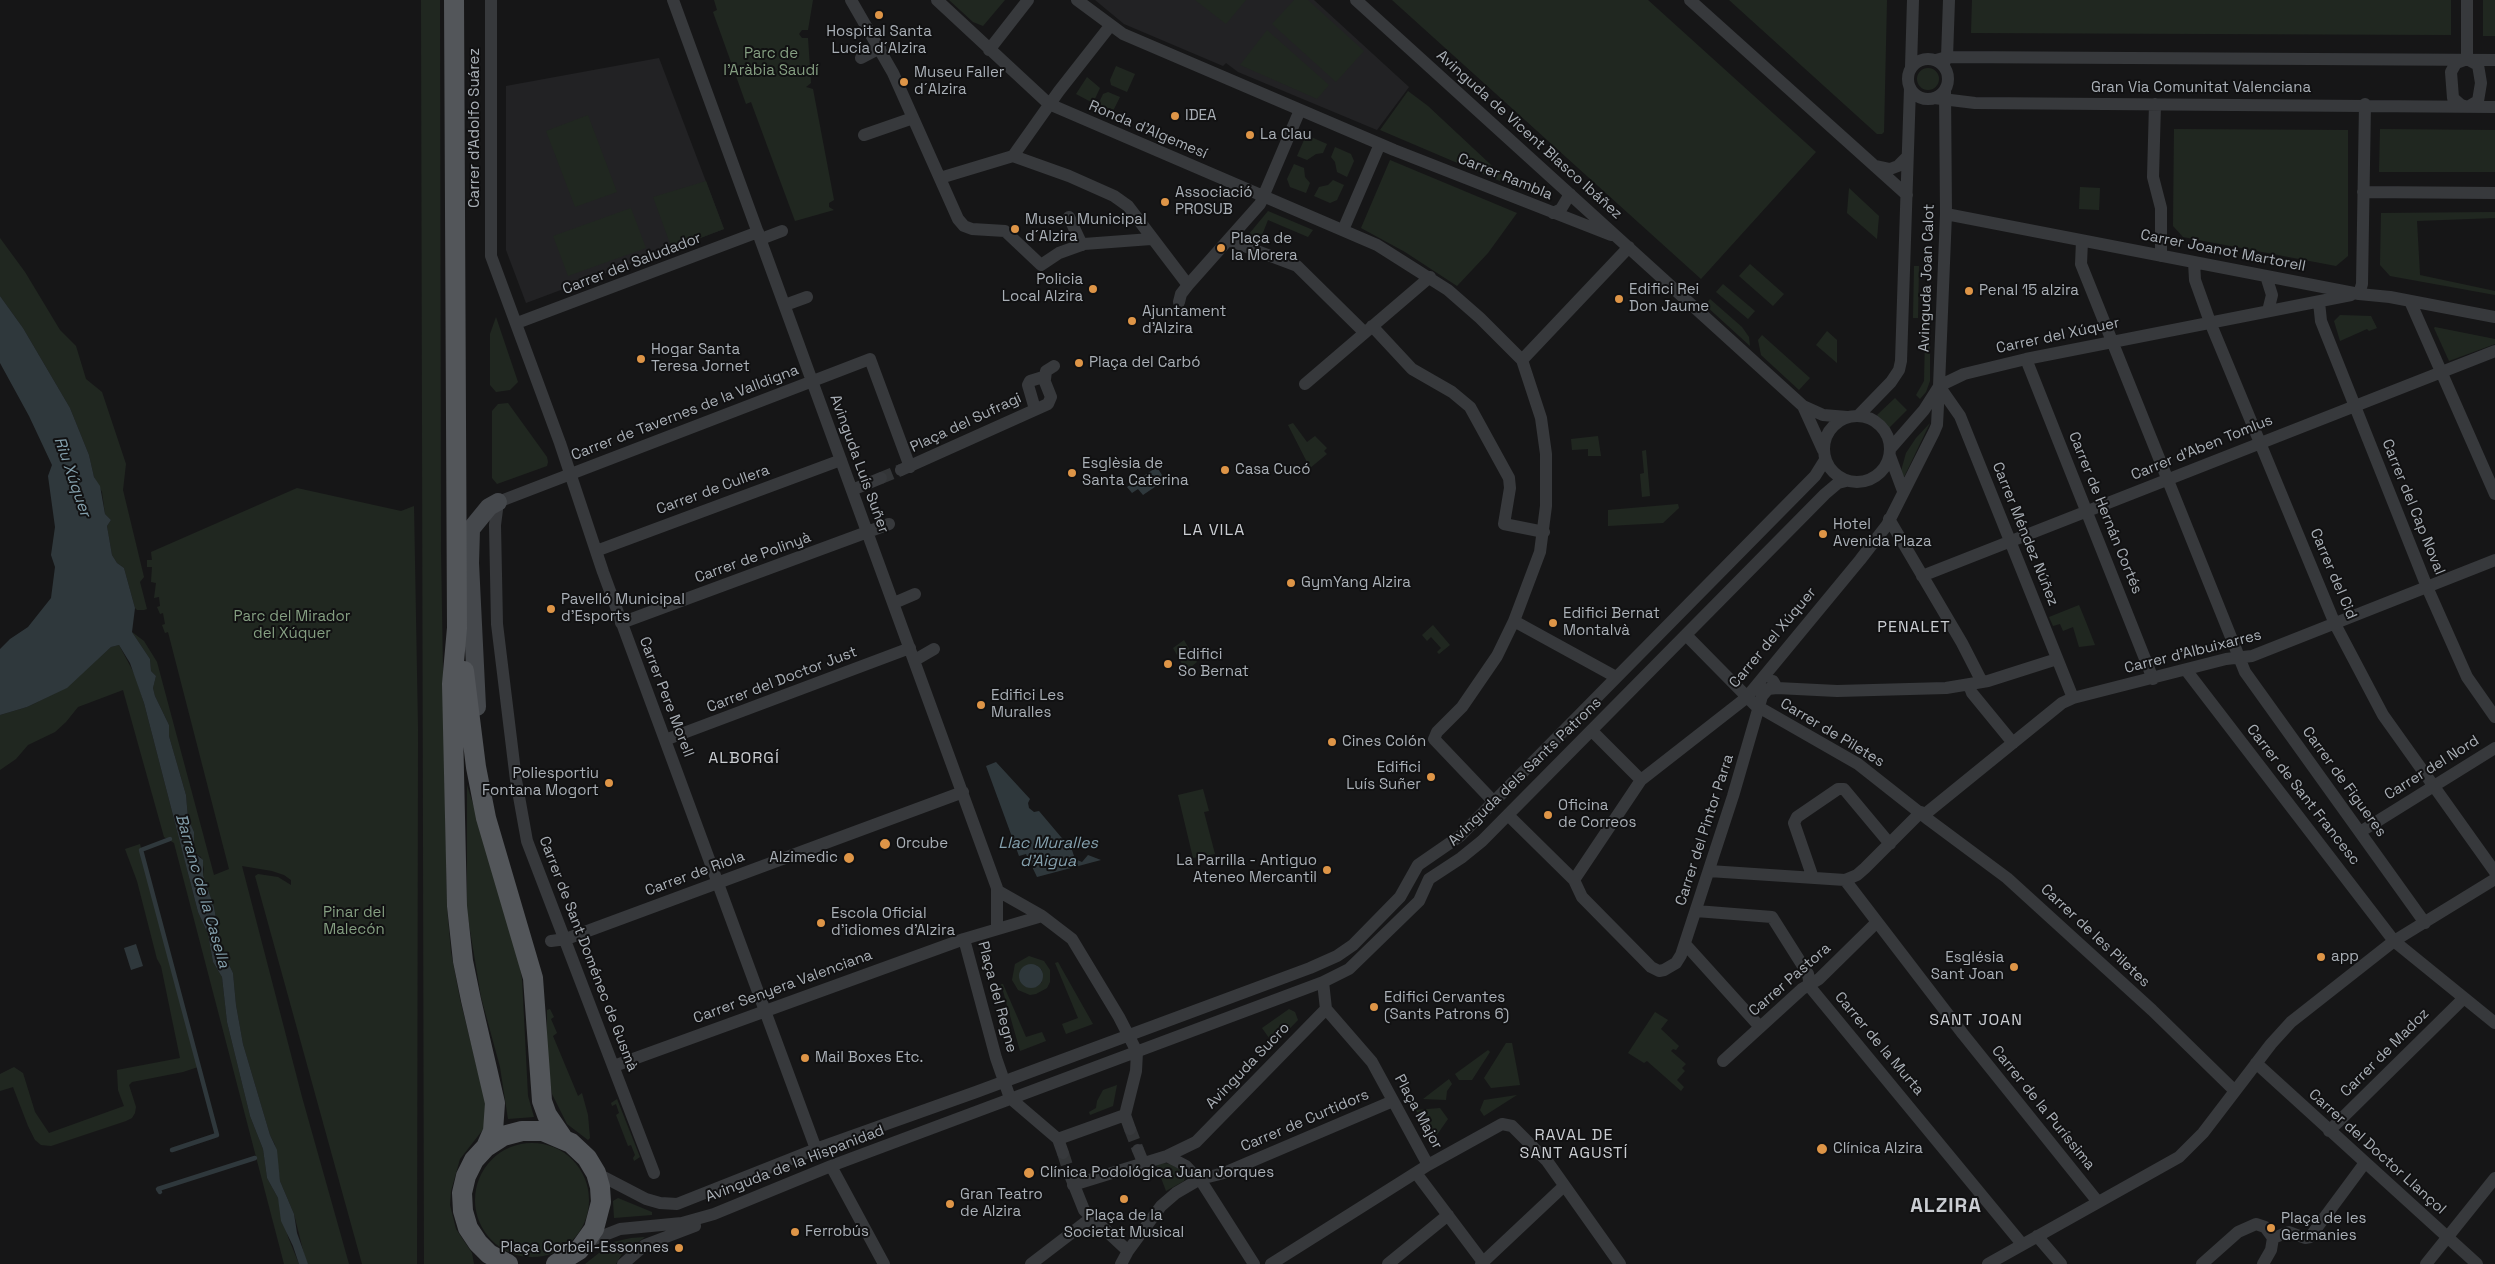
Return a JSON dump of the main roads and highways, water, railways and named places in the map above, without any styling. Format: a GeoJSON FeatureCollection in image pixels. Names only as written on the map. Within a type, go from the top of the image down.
{"type":"FeatureCollection","features":[{"type":"Feature","properties":{"kind":"main road"},"geometry":{"type":"LineString","coordinates":[[454,0],[457,628],[452,684],[457,906],[463,961],[495,1104],[493,1131],[486,1147]]}},
{"type":"Feature","properties":{"kind":"main road"},"geometry":{"type":"LineString","coordinates":[[457,628],[463,658],[476,767],[486,818],[533,978],[542,1100],[547,1115],[562,1137]]}},
{"type":"Feature","properties":{"kind":"main road"},"geometry":{"type":"LineString","coordinates":[[508,1264],[489,1254],[478,1243],[468,1228],[463,1211],[462,1193],[466,1176],[474,1160],[486,1147],[503,1136],[522,1131],[543,1131],[562,1137],[580,1150],[596,1174],[601,1202],[594,1230],[586,1242],[570,1257],[556,1264]]}},
{"type":"Feature","properties":{"kind":"main road"},"geometry":{"type":"LineString","coordinates":[[478,1243],[483,1264]]}},
{"type":"Feature","properties":{"kind":"water"},"geometry":{"type":"Polygon","coordinates":[[[0,296],[23,328],[70,408],[89,455],[94,477],[100,486],[105,514],[111,520],[107,526],[112,555],[117,563],[124,568],[135,608],[132,632],[150,659],[151,671],[156,676],[153,688],[155,696],[169,725],[169,736],[186,795],[188,818],[194,832],[196,854],[203,860],[203,875],[214,907],[221,948],[233,973],[243,1044],[270,1135],[277,1150],[280,1181],[294,1214],[297,1233],[308,1264],[299,1264],[281,1221],[278,1198],[267,1178],[263,1149],[250,1116],[227,1022],[222,977],[213,962],[208,934],[198,912],[144,703],[130,663],[119,645],[111,647],[67,688],[27,707],[0,715],[0,649],[10,639],[28,627],[51,598],[55,567],[51,555],[55,527],[48,476],[52,465],[29,416],[0,363],[0,296]]]}},
{"type":"Feature","properties":{"kind":"water"},"geometry":{"type":"Polygon","coordinates":[[[1157,467],[1165,480],[1143,495],[1138,489],[1132,493],[1127,487],[1157,467]]]}},
{"type":"Feature","properties":{"kind":"water","name":"Llac Muralles d'Aigua"},"geometry":{"type":"Polygon","coordinates":[[[996,762],[1030,799],[1028,803],[1029,808],[1034,812],[1039,811],[1072,850],[1075,859],[1082,862],[1088,855],[1101,860],[1037,877],[1026,854],[1019,856],[986,766],[996,762]]]}},
{"type":"Feature","properties":{"kind":"water"},"geometry":{"type":"Polygon","coordinates":[[[136,944],[143,966],[131,970],[124,948],[136,944]]]}},
{"type":"Feature","properties":{"kind":"water"},"geometry":{"type":"Polygon","coordinates":[[[1031,964],[1036,965],[1042,971],[1042,981],[1036,987],[1031,988],[1026,987],[1020,981],[1019,976],[1020,971],[1026,965],[1031,964]]]}},
{"type":"Feature","properties":{"kind":"waterway","name":"Barranc de la Casella"},"geometry":{"type":"LineString","coordinates":[[170,839],[141,850],[217,1135],[172,1150]]}},
{"type":"Feature","properties":{"kind":"waterway"},"geometry":{"type":"LineString","coordinates":[[160,1192],[158,1189],[255,1158]]}},
{"type":"Feature","properties":{"kind":"tunnel"},"geometry":{"type":"LineString","coordinates":[[881,478],[901,470]]}},
{"type":"Feature","properties":{"kind":"tunnel"},"geometry":{"type":"LineString","coordinates":[[1130,1129],[1138,1150]]}},
{"type":"Feature","properties":{"kind":"tunnel"},"geometry":{"type":"LineString","coordinates":[[1063,1153],[1070,1175]]}},
{"type":"Feature","properties":{"kind":"place","name":"Hospital Santa Lucía d´Alzira"},"geometry":{"type":"Point","coordinates":[879,15]}},
{"type":"Feature","properties":{"kind":"place","name":"Museu Faller d´Alzira"},"geometry":{"type":"Point","coordinates":[904,82]}},
{"type":"Feature","properties":{"kind":"place","name":"IDEA"},"geometry":{"type":"Point","coordinates":[1175,116]}},
{"type":"Feature","properties":{"kind":"place","name":"La Clau"},"geometry":{"type":"Point","coordinates":[1250,135]}},
{"type":"Feature","properties":{"kind":"place","name":"Associació PROSUB"},"geometry":{"type":"Point","coordinates":[1165,202]}},
{"type":"Feature","properties":{"kind":"place","name":"Museu Municipal d´Alzira"},"geometry":{"type":"Point","coordinates":[1015,229]}},
{"type":"Feature","properties":{"kind":"place","name":"Plaça de la Morera"},"geometry":{"type":"Point","coordinates":[1221,248]}},
{"type":"Feature","properties":{"kind":"place","name":"Policia Local Alzira"},"geometry":{"type":"Point","coordinates":[1093,289]}},
{"type":"Feature","properties":{"kind":"place","name":"Penal 15 alzira"},"geometry":{"type":"Point","coordinates":[1969,291]}},
{"type":"Feature","properties":{"kind":"place","name":"Edifici Rei Don Jaume"},"geometry":{"type":"Point","coordinates":[1619,299]}},
{"type":"Feature","properties":{"kind":"place","name":"Ajuntament d'Alzira"},"geometry":{"type":"Point","coordinates":[1132,321]}},
{"type":"Feature","properties":{"kind":"place","name":"Hogar Santa Teresa Jornet"},"geometry":{"type":"Point","coordinates":[641,359]}},
{"type":"Feature","properties":{"kind":"place","name":"Plaça del Carbó"},"geometry":{"type":"Point","coordinates":[1079,363]}},
{"type":"Feature","properties":{"kind":"place","name":"Casa Cucó"},"geometry":{"type":"Point","coordinates":[1225,470]}},
{"type":"Feature","properties":{"kind":"place","name":"Esglèsia de Santa Caterina"},"geometry":{"type":"Point","coordinates":[1072,473]}},
{"type":"Feature","properties":{"kind":"place","name":"Hotel Avenida Plaza"},"geometry":{"type":"Point","coordinates":[1823,534]}},
{"type":"Feature","properties":{"kind":"place","name":"GymYang Alzira"},"geometry":{"type":"Point","coordinates":[1291,583]}},
{"type":"Feature","properties":{"kind":"place","name":"Pavelló Municipal d'Esports"},"geometry":{"type":"Point","coordinates":[551,609]}},
{"type":"Feature","properties":{"kind":"place","name":"Edifici Bernat Montalvà"},"geometry":{"type":"Point","coordinates":[1553,623]}},
{"type":"Feature","properties":{"kind":"place","name":"Edifici So Bernat"},"geometry":{"type":"Point","coordinates":[1168,664]}},
{"type":"Feature","properties":{"kind":"place","name":"Edifici Les Muralles"},"geometry":{"type":"Point","coordinates":[981,705]}},
{"type":"Feature","properties":{"kind":"place","name":"Cines Colón"},"geometry":{"type":"Point","coordinates":[1332,742]}},
{"type":"Feature","properties":{"kind":"place","name":"Edifici Luís Suñer"},"geometry":{"type":"Point","coordinates":[1431,777]}},
{"type":"Feature","properties":{"kind":"place","name":"Poliesportiu Fontana Mogort"},"geometry":{"type":"Point","coordinates":[609,783]}},
{"type":"Feature","properties":{"kind":"place","name":"Oficina de Correos"},"geometry":{"type":"Point","coordinates":[1548,815]}},
{"type":"Feature","properties":{"kind":"place","name":"Orcube"},"geometry":{"type":"Point","coordinates":[885,844]}},
{"type":"Feature","properties":{"kind":"place","name":"Alzimedic"},"geometry":{"type":"Point","coordinates":[849,858]}},
{"type":"Feature","properties":{"kind":"place","name":"La Parrilla - Antiguo Ateneo Mercantil"},"geometry":{"type":"Point","coordinates":[1327,870]}},
{"type":"Feature","properties":{"kind":"place","name":"Escola Oficial d'idiomes d'Alzira"},"geometry":{"type":"Point","coordinates":[821,923]}},
{"type":"Feature","properties":{"kind":"place","name":"app"},"geometry":{"type":"Point","coordinates":[2321,957]}},
{"type":"Feature","properties":{"kind":"place","name":"Església Sant Joan"},"geometry":{"type":"Point","coordinates":[2014,967]}},
{"type":"Feature","properties":{"kind":"place","name":"Edifici Cervantes (Sants Patrons 6)"},"geometry":{"type":"Point","coordinates":[1374,1007]}},
{"type":"Feature","properties":{"kind":"place","name":"Mail Boxes Etc."},"geometry":{"type":"Point","coordinates":[805,1058]}},
{"type":"Feature","properties":{"kind":"place","name":"Clínica Alzira"},"geometry":{"type":"Point","coordinates":[1822,1149]}},
{"type":"Feature","properties":{"kind":"place","name":"Clínica Podológica Juan Jorques"},"geometry":{"type":"Point","coordinates":[1029,1173]}},
{"type":"Feature","properties":{"kind":"place","name":"Plaça de la Societat Musical"},"geometry":{"type":"Point","coordinates":[1124,1199]}},
{"type":"Feature","properties":{"kind":"place","name":"Gran Teatro de Alzira"},"geometry":{"type":"Point","coordinates":[950,1204]}},
{"type":"Feature","properties":{"kind":"place","name":"Plaça de les Germanies"},"geometry":{"type":"Point","coordinates":[2271,1228]}},
{"type":"Feature","properties":{"kind":"place","name":"Ferrobús"},"geometry":{"type":"Point","coordinates":[795,1232]}},
{"type":"Feature","properties":{"kind":"place","name":"Plaça Corbeil-Essonnes"},"geometry":{"type":"Point","coordinates":[679,1248]}},
{"type":"Feature","properties":{"kind":"district","name":"LA VILA"},"geometry":{"type":"Point","coordinates":[1214,531]}},
{"type":"Feature","properties":{"kind":"district","name":"PENALET"},"geometry":{"type":"Point","coordinates":[1914,628]}},
{"type":"Feature","properties":{"kind":"district","name":"ALBORGÍ"},"geometry":{"type":"Point","coordinates":[744,759]}},
{"type":"Feature","properties":{"kind":"district","name":"SANT JOAN"},"geometry":{"type":"Point","coordinates":[1976,1021]}},
{"type":"Feature","properties":{"kind":"district","name":"RAVAL DE SANT AGUSTÍ"},"geometry":{"type":"Point","coordinates":[1574,1145]}},
{"type":"Feature","properties":{"kind":"district","name":"ALZIRA"},"geometry":{"type":"Point","coordinates":[1946,1207]}},
{"type":"Feature","properties":{"kind":"park label","name":"Parc de l'Aràbia Saudí"},"geometry":{"type":"Point","coordinates":[771,62]}},
{"type":"Feature","properties":{"kind":"park label","name":"Parc del Mirador del Xúquer"},"geometry":{"type":"Point","coordinates":[292,626]}},
{"type":"Feature","properties":{"kind":"park label","name":"Pinar del Malecón"},"geometry":{"type":"Point","coordinates":[354,922]}},
{"type":"Feature","properties":{"kind":"water label","name":"Riu Xúquer"},"geometry":{"type":"Point","coordinates":[72,477]}}]}
